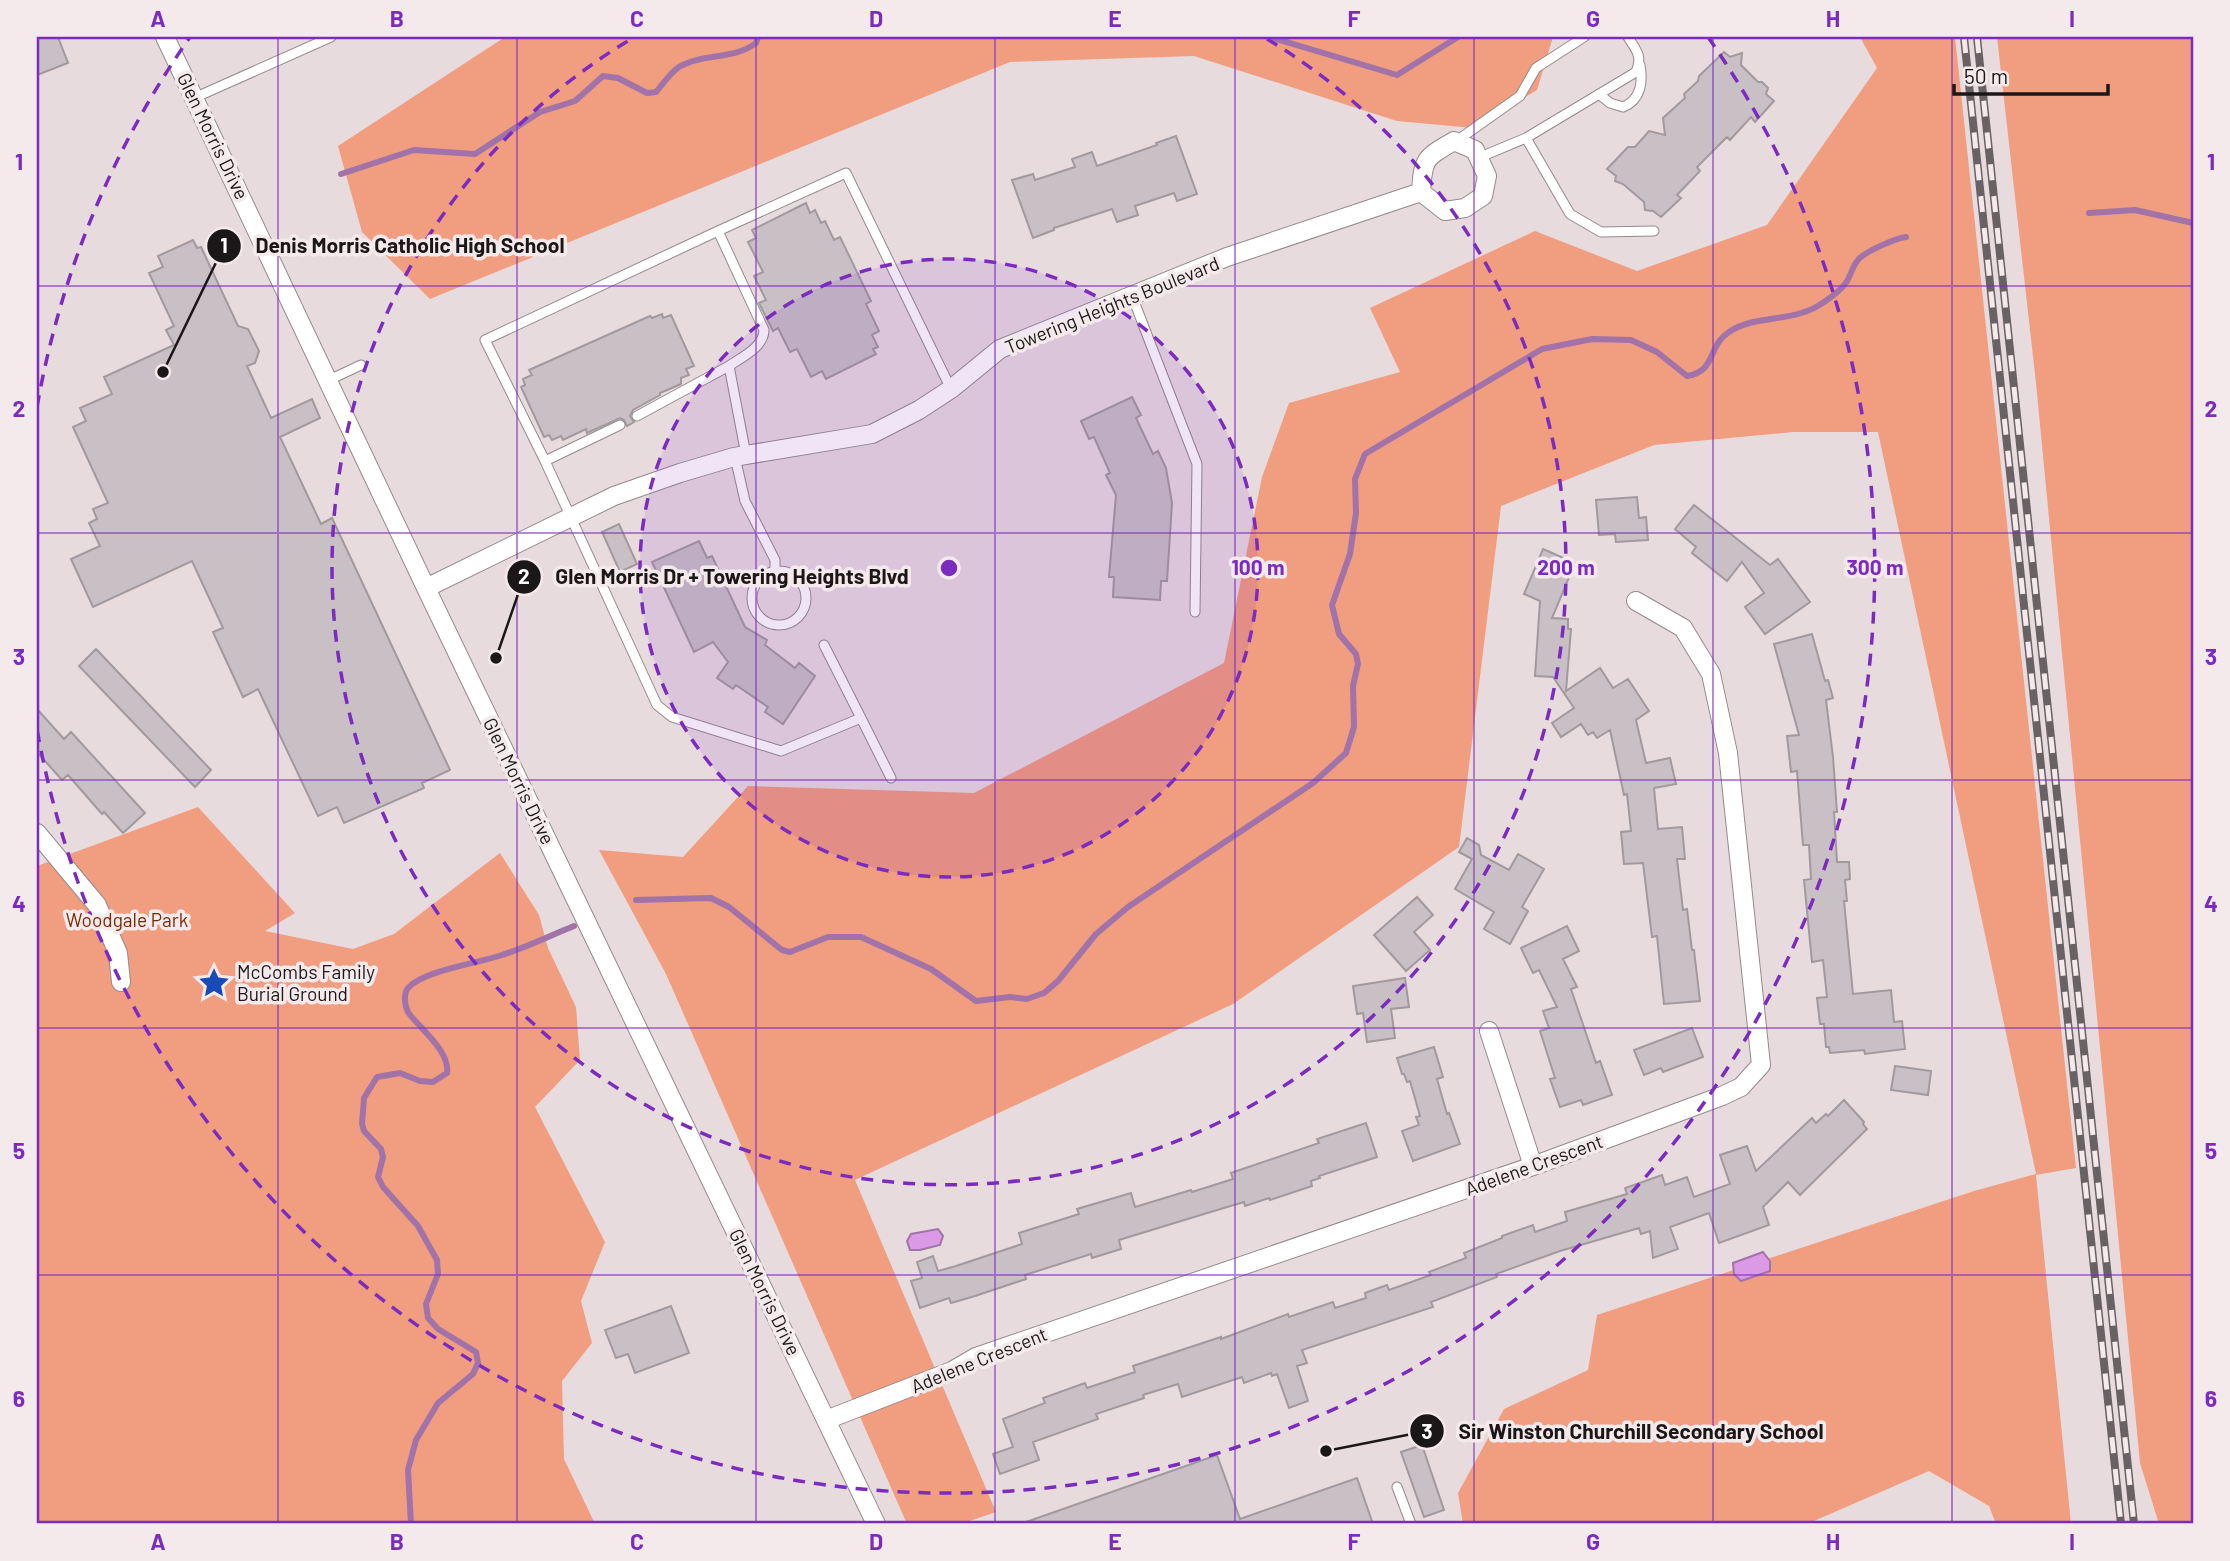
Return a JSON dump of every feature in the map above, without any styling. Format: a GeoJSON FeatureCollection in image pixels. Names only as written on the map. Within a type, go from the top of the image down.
{"type":"FeatureCollection","features":[{"type":"Feature","properties":{"kind":"street","name":"Glen Morris Drive"},"geometry":{"type":"LineString","coordinates":[[165,37],[426,588],[876,1524]]}},
{"type":"Feature","properties":{"kind":"street"},"geometry":{"type":"LineString","coordinates":[[1455,142],[1475,150],[1478,158],[1487,176],[1483,196],[1465,208],[1445,211],[1421,192],[1422,169],[1430,156],[1455,142]]}},
{"type":"Feature","properties":{"kind":"street","name":"Towering Heights Boulevard"},"geometry":{"type":"LineString","coordinates":[[426,588],[614,496],[680,473],[741,456],[872,435],[951,389],[1000,349],[1227,257],[1421,192]]}},
{"type":"Feature","properties":{"kind":"street","name":"Adelene Crescent"},"geometry":{"type":"LineString","coordinates":[[826,1420],[951,1371],[976,1357],[1533,1166],[1741,1087],[1761,1065],[1728,752],[1711,674],[1683,628],[1636,601]]}},
{"type":"Feature","properties":{"kind":"street"},"geometry":{"type":"LineString","coordinates":[[37,833],[97,905],[118,953],[121,982]]}},
{"type":"Feature","properties":{"kind":"street"},"geometry":{"type":"LineString","coordinates":[[1489,1031],[1533,1166]]}},
{"type":"Feature","properties":{"kind":"lane"},"geometry":{"type":"LineString","coordinates":[[194,98],[331,37]]}},
{"type":"Feature","properties":{"kind":"lane"},"geometry":{"type":"LineString","coordinates":[[1455,142],[1520,96],[1536,68],[1584,37]]}},
{"type":"Feature","properties":{"kind":"lane"},"geometry":{"type":"LineString","coordinates":[[1599,94],[1610,103],[1623,107],[1632,104],[1638,94],[1642,75],[1640,62],[1628,37]]}},
{"type":"Feature","properties":{"kind":"lane"},"geometry":{"type":"LineString","coordinates":[[1478,158],[1526,138],[1636,72],[1640,62]]}},
{"type":"Feature","properties":{"kind":"lane"},"geometry":{"type":"LineString","coordinates":[[1526,138],[1570,214],[1601,232],[1654,231]]}},
{"type":"Feature","properties":{"kind":"lane"},"geometry":{"type":"LineString","coordinates":[[861,718],[781,751],[673,717],[657,705],[485,340],[846,173],[951,389]]}},
{"type":"Feature","properties":{"kind":"lane"},"geometry":{"type":"LineString","coordinates":[[638,416],[729,366],[764,338],[764,330],[718,230]]}},
{"type":"Feature","properties":{"kind":"lane"},"geometry":{"type":"LineString","coordinates":[[1132,296],[1197,464],[1195,612]]}},
{"type":"Feature","properties":{"kind":"lane"},"geometry":{"type":"LineString","coordinates":[[329,380],[361,365]]}},
{"type":"Feature","properties":{"kind":"lane"},"geometry":{"type":"LineString","coordinates":[[729,366],[745,501],[775,560],[775,571]]}},
{"type":"Feature","properties":{"kind":"lane"},"geometry":{"type":"LineString","coordinates":[[544,461],[620,425]]}},
{"type":"Feature","properties":{"kind":"lane"},"geometry":{"type":"LineString","coordinates":[[775,571],[792,574],[804,586],[806,594],[803,611],[798,618],[782,625],[774,625],[759,616],[752,598],[758,581],[775,571]]}},
{"type":"Feature","properties":{"kind":"lane"},"geometry":{"type":"LineString","coordinates":[[824,645],[891,778]]}},
{"type":"Feature","properties":{"kind":"lane"},"geometry":{"type":"LineString","coordinates":[[1397,1487],[1411,1524]]}},
{"type":"Feature","properties":{"kind":"green space"},"geometry":{"type":"Polygon","coordinates":[[[505,37],[1553,37],[1537,90],[1473,128],[1397,121],[1194,56],[1010,62],[430,299],[362,232],[338,146],[505,37]]]}},
{"type":"Feature","properties":{"kind":"green space"},"geometry":{"type":"Polygon","coordinates":[[[1860,37],[1955,37],[2076,1168],[2036,1175],[2071,1524],[1996,1524],[1989,1506],[1929,1471],[1807,1524],[1463,1524],[1458,1493],[1504,1409],[1588,1370],[1597,1315],[1974,1191],[2036,1174],[1878,432],[1794,432],[1654,445],[1501,506],[1459,847],[1233,1004],[855,1180],[996,1512],[961,1524],[907,1524],[666,974],[599,850],[683,857],[748,786],[974,793],[1224,663],[1262,477],[1289,403],[1400,372],[1370,308],[1535,231],[1637,271],[1767,225],[1877,68],[1860,37]]]}},
{"type":"Feature","properties":{"kind":"green space"},"geometry":{"type":"Polygon","coordinates":[[[1997,37],[2193,37],[2193,1524],[2159,1524],[2140,1463],[2036,383],[1997,37]]]}},
{"type":"Feature","properties":{"kind":"green space","name":"Woodgale Park"},"geometry":{"type":"Polygon","coordinates":[[[198,807],[295,913],[265,931],[353,949],[394,934],[500,853],[539,915],[548,948],[576,1007],[580,1060],[535,1107],[605,1242],[581,1301],[592,1343],[562,1381],[564,1459],[595,1524],[37,1524],[37,866],[198,807]]]}},
{"type":"Feature","properties":{"kind":"shaded area"},"geometry":{"type":"Polygon","coordinates":[[[938,1229],[943,1236],[940,1245],[910,1250],[907,1241],[911,1234],[938,1229]]]}},
{"type":"Feature","properties":{"kind":"shaded area"},"geometry":{"type":"Polygon","coordinates":[[[1763,1252],[1770,1261],[1770,1271],[1741,1281],[1734,1274],[1733,1263],[1763,1252]]]}},
{"type":"Feature","properties":{"kind":"building"},"geometry":{"type":"Polygon","coordinates":[[[37,37],[58,37],[68,63],[37,75],[37,37]]]}},
{"type":"Feature","properties":{"kind":"building"},"geometry":{"type":"Polygon","coordinates":[[[1724,52],[1730,57],[1742,53],[1741,65],[1768,88],[1766,94],[1774,101],[1755,122],[1751,117],[1730,140],[1727,137],[1697,167],[1700,171],[1677,195],[1681,198],[1661,217],[1653,211],[1645,210],[1644,202],[1623,184],[1615,181],[1616,176],[1607,169],[1628,147],[1635,147],[1649,131],[1665,135],[1663,118],[1685,98],[1684,94],[1698,81],[1699,76],[1724,52]]]}},
{"type":"Feature","properties":{"kind":"building"},"geometry":{"type":"Polygon","coordinates":[[[1176,136],[1197,194],[1177,201],[1174,193],[1135,206],[1138,215],[1117,222],[1112,209],[1054,228],[1033,238],[1012,180],[1033,174],[1035,180],[1075,167],[1072,159],[1092,152],[1097,166],[1176,136]]]}},
{"type":"Feature","properties":{"kind":"building"},"geometry":{"type":"Polygon","coordinates":[[[806,203],[810,213],[815,210],[821,223],[825,221],[834,240],[840,237],[871,301],[866,304],[879,331],[872,335],[878,347],[873,349],[876,354],[826,379],[822,371],[811,377],[797,349],[790,352],[778,328],[773,331],[759,303],[766,300],[754,276],[763,272],[748,242],[756,238],[752,230],[806,203]]]}},
{"type":"Feature","properties":{"kind":"building"},"geometry":{"type":"Polygon","coordinates":[[[193,240],[197,248],[201,247],[238,326],[248,329],[259,351],[255,363],[247,366],[271,418],[312,399],[320,418],[280,437],[321,524],[332,518],[450,770],[422,783],[424,788],[344,823],[337,807],[318,816],[258,689],[243,697],[213,632],[223,628],[192,561],[93,607],[71,559],[100,546],[89,523],[97,519],[93,509],[108,503],[73,427],[86,421],[80,408],[112,394],[104,377],[174,345],[166,330],[174,326],[149,273],[163,267],[158,256],[193,240]]]}},
{"type":"Feature","properties":{"kind":"building"},"geometry":{"type":"Polygon","coordinates":[[[662,314],[663,318],[671,315],[694,366],[686,369],[689,375],[681,378],[681,384],[633,410],[630,416],[634,422],[627,426],[620,418],[587,433],[586,429],[563,440],[561,436],[552,440],[549,435],[544,437],[521,387],[525,385],[523,379],[532,375],[529,370],[650,316],[652,318],[662,314]]]}},
{"type":"Feature","properties":{"kind":"building"},"geometry":{"type":"Polygon","coordinates":[[[1132,397],[1141,415],[1136,418],[1153,454],[1158,451],[1166,468],[1172,503],[1167,581],[1161,581],[1160,600],[1113,597],[1114,577],[1109,577],[1116,495],[1106,475],[1110,473],[1094,437],[1089,439],[1081,421],[1132,397]]]}},
{"type":"Feature","properties":{"kind":"building"},"geometry":{"type":"Polygon","coordinates":[[[1637,497],[1639,518],[1646,517],[1648,540],[1616,542],[1615,534],[1599,535],[1596,500],[1637,497]]]}},
{"type":"Feature","properties":{"kind":"building"},"geometry":{"type":"Polygon","coordinates":[[[1694,505],[1770,565],[1778,559],[1810,602],[1765,634],[1745,607],[1764,593],[1742,562],[1727,581],[1692,553],[1696,547],[1675,529],[1694,505]]]}},
{"type":"Feature","properties":{"kind":"building"},"geometry":{"type":"Polygon","coordinates":[[[619,524],[637,564],[620,572],[602,532],[619,524]]]}},
{"type":"Feature","properties":{"kind":"building"},"geometry":{"type":"Polygon","coordinates":[[[699,541],[707,558],[712,556],[745,627],[767,640],[765,645],[795,668],[799,663],[815,676],[783,724],[765,712],[768,707],[736,685],[733,689],[717,678],[728,662],[713,642],[694,652],[652,562],[699,541]]]}},
{"type":"Feature","properties":{"kind":"building"},"geometry":{"type":"Polygon","coordinates":[[[1543,549],[1575,563],[1552,618],[1568,619],[1568,629],[1571,629],[1566,691],[1600,668],[1613,688],[1628,679],[1649,711],[1636,720],[1646,763],[1670,758],[1676,784],[1654,788],[1658,829],[1682,827],[1685,859],[1677,859],[1683,910],[1687,909],[1694,950],[1700,1001],[1664,1004],[1657,936],[1652,937],[1643,863],[1624,864],[1621,832],[1631,831],[1627,794],[1624,795],[1610,730],[1597,738],[1593,732],[1588,735],[1581,724],[1561,737],[1552,723],[1574,708],[1553,677],[1535,676],[1540,601],[1524,594],[1543,549]]]}},
{"type":"Feature","properties":{"kind":"building"},"geometry":{"type":"Polygon","coordinates":[[[1812,634],[1825,681],[1828,680],[1833,698],[1826,700],[1837,812],[1834,812],[1837,862],[1849,862],[1850,879],[1845,880],[1847,901],[1844,901],[1853,994],[1891,990],[1894,1022],[1902,1021],[1905,1049],[1865,1054],[1864,1050],[1830,1053],[1829,1047],[1826,1047],[1824,1024],[1820,1024],[1817,998],[1827,997],[1823,960],[1812,962],[1804,880],[1811,879],[1809,845],[1803,845],[1797,771],[1791,772],[1787,736],[1799,735],[1774,644],[1812,634]]]}},
{"type":"Feature","properties":{"kind":"building"},"geometry":{"type":"Polygon","coordinates":[[[96,649],[211,770],[195,787],[79,666],[96,649]]]}},
{"type":"Feature","properties":{"kind":"building"},"geometry":{"type":"Polygon","coordinates":[[[37,709],[64,739],[71,732],[145,813],[123,833],[104,812],[102,814],[68,775],[62,780],[37,752],[37,709]]]}},
{"type":"Feature","properties":{"kind":"building"},"geometry":{"type":"Polygon","coordinates":[[[1467,838],[1479,845],[1481,855],[1509,870],[1518,854],[1544,869],[1522,907],[1528,911],[1510,944],[1484,929],[1494,912],[1455,889],[1472,859],[1459,852],[1467,838]]]}},
{"type":"Feature","properties":{"kind":"building"},"geometry":{"type":"Polygon","coordinates":[[[1417,897],[1433,915],[1414,932],[1430,950],[1406,971],[1374,935],[1417,897]]]}},
{"type":"Feature","properties":{"kind":"building"},"geometry":{"type":"Polygon","coordinates":[[[1567,926],[1579,951],[1563,959],[1577,987],[1571,989],[1596,1063],[1600,1061],[1612,1095],[1583,1105],[1581,1100],[1560,1107],[1550,1079],[1555,1078],[1540,1031],[1549,1028],[1543,1011],[1557,1007],[1539,970],[1533,973],[1521,948],[1567,926]]]}},
{"type":"Feature","properties":{"kind":"building"},"geometry":{"type":"Polygon","coordinates":[[[1405,978],[1409,1007],[1391,1009],[1395,1038],[1367,1042],[1363,1013],[1357,1014],[1353,986],[1405,978]]]}},
{"type":"Feature","properties":{"kind":"building"},"geometry":{"type":"Polygon","coordinates":[[[1692,1028],[1703,1057],[1663,1072],[1661,1068],[1644,1075],[1634,1050],[1692,1028]]]}},
{"type":"Feature","properties":{"kind":"building"},"geometry":{"type":"Polygon","coordinates":[[[1434,1047],[1443,1077],[1437,1079],[1447,1114],[1449,1113],[1460,1144],[1413,1161],[1402,1131],[1419,1125],[1416,1117],[1420,1116],[1410,1081],[1407,1082],[1402,1074],[1397,1058],[1434,1047]]]}},
{"type":"Feature","properties":{"kind":"building"},"geometry":{"type":"Polygon","coordinates":[[[1895,1066],[1931,1071],[1928,1095],[1891,1090],[1895,1066]]]}},
{"type":"Feature","properties":{"kind":"building"},"geometry":{"type":"Polygon","coordinates":[[[1844,1100],[1867,1129],[1800,1195],[1788,1182],[1763,1207],[1769,1225],[1719,1243],[1709,1213],[1670,1227],[1678,1249],[1653,1258],[1650,1231],[1641,1234],[1639,1228],[1560,1251],[1496,1274],[1497,1277],[1431,1302],[1433,1307],[1302,1350],[1307,1363],[1297,1366],[1308,1401],[1289,1408],[1277,1374],[1272,1376],[1271,1373],[1244,1383],[1242,1377],[1182,1397],[1178,1384],[1096,1414],[1098,1419],[1033,1442],[1039,1460],[1000,1474],[993,1454],[1013,1447],[1003,1419],[1045,1403],[1043,1398],[1085,1383],[1087,1388],[1135,1372],[1133,1366],[1221,1339],[1288,1314],[1289,1317],[1333,1302],[1335,1308],[1366,1298],[1365,1293],[1387,1285],[1389,1290],[1431,1275],[1429,1272],[1466,1258],[1464,1253],[1502,1236],[1533,1225],[1535,1232],[1567,1221],[1565,1212],[1627,1194],[1625,1188],[1662,1175],[1665,1185],[1687,1177],[1694,1197],[1730,1184],[1720,1155],[1747,1146],[1756,1171],[1812,1118],[1816,1123],[1826,1114],[1828,1116],[1844,1100]]]}},
{"type":"Feature","properties":{"kind":"building"},"geometry":{"type":"Polygon","coordinates":[[[1366,1123],[1377,1157],[1319,1176],[1320,1178],[1311,1181],[1312,1186],[1245,1206],[1244,1202],[1119,1240],[1121,1249],[1092,1258],[1091,1254],[1025,1275],[1026,1279],[975,1296],[951,1303],[949,1298],[920,1308],[911,1281],[922,1278],[917,1262],[933,1256],[938,1271],[956,1266],[1022,1244],[1019,1233],[1079,1214],[1077,1209],[1131,1193],[1135,1207],[1191,1190],[1192,1192],[1233,1179],[1231,1173],[1319,1143],[1317,1139],[1366,1123]]]}},
{"type":"Feature","properties":{"kind":"building"},"geometry":{"type":"Polygon","coordinates":[[[671,1306],[689,1353],[635,1373],[628,1354],[616,1358],[605,1330],[671,1306]]]}},
{"type":"Feature","properties":{"kind":"building"},"geometry":{"type":"Polygon","coordinates":[[[1422,1445],[1444,1510],[1424,1517],[1401,1452],[1422,1445]]]}},
{"type":"Feature","properties":{"kind":"building"},"geometry":{"type":"Polygon","coordinates":[[[1217,1455],[1240,1519],[1357,1478],[1373,1524],[1026,1524],[1026,1522],[1217,1455]]]}},
{"type":"Feature","properties":{"kind":"waterway"},"geometry":{"type":"LineString","coordinates":[[341,174],[414,150],[475,154],[540,112],[575,101],[603,76],[618,78],[647,93],[656,92],[679,67],[698,60],[738,52],[756,43],[758,37]]}},
{"type":"Feature","properties":{"kind":"waterway"},"geometry":{"type":"LineString","coordinates":[[1270,37],[1397,75],[1458,37]]}},
{"type":"Feature","properties":{"kind":"waterway"},"geometry":{"type":"LineString","coordinates":[[2089,213],[2135,210],[2193,223]]}},
{"type":"Feature","properties":{"kind":"waterway"},"geometry":{"type":"LineString","coordinates":[[636,900],[711,898],[729,907],[782,950],[790,952],[828,937],[861,937],[931,969],[976,1001],[1010,997],[1027,999],[1044,993],[1058,981],[1096,934],[1128,907],[1313,783],[1346,753],[1354,727],[1353,686],[1358,664],[1356,654],[1339,634],[1332,605],[1350,554],[1356,513],[1355,479],[1365,454],[1542,349],[1592,339],[1631,340],[1657,352],[1687,376],[1697,373],[1708,364],[1717,344],[1729,332],[1749,323],[1795,315],[1816,307],[1842,287],[1861,257],[1880,246],[1906,237]]}},
{"type":"Feature","properties":{"kind":"waterway"},"geometry":{"type":"LineString","coordinates":[[411,1524],[408,1470],[416,1440],[438,1403],[473,1374],[478,1363],[476,1352],[438,1329],[428,1318],[426,1304],[438,1274],[437,1260],[418,1226],[383,1187],[378,1177],[383,1157],[381,1149],[364,1131],[364,1098],[377,1077],[400,1073],[420,1081],[433,1082],[447,1073],[447,1065],[440,1050],[407,1010],[407,990],[416,981],[451,968],[509,953],[574,926]]}},
{"type":"Feature","properties":{"kind":"railway"},"geometry":{"type":"LineString","coordinates":[[1964,37],[2121,1524]]}},
{"type":"Feature","properties":{"kind":"railway"},"geometry":{"type":"LineString","coordinates":[[1977,37],[2134,1524]]}},
{"type":"Feature","properties":{"kind":"place","name":"Denis Morris Catholic High School"},"geometry":{"type":"Point","coordinates":[163,372]}},
{"type":"Feature","properties":{"kind":"place","name":"Glen Morris Dr + Towering Heights Blvd"},"geometry":{"type":"Point","coordinates":[496,658]}},
{"type":"Feature","properties":{"kind":"place","name":"McCombs Family Burial Ground"},"geometry":{"type":"Point","coordinates":[214,983]}},
{"type":"Feature","properties":{"kind":"place","name":"Sir Winston Churchill Secondary School"},"geometry":{"type":"Point","coordinates":[1326,1451]}}]}
